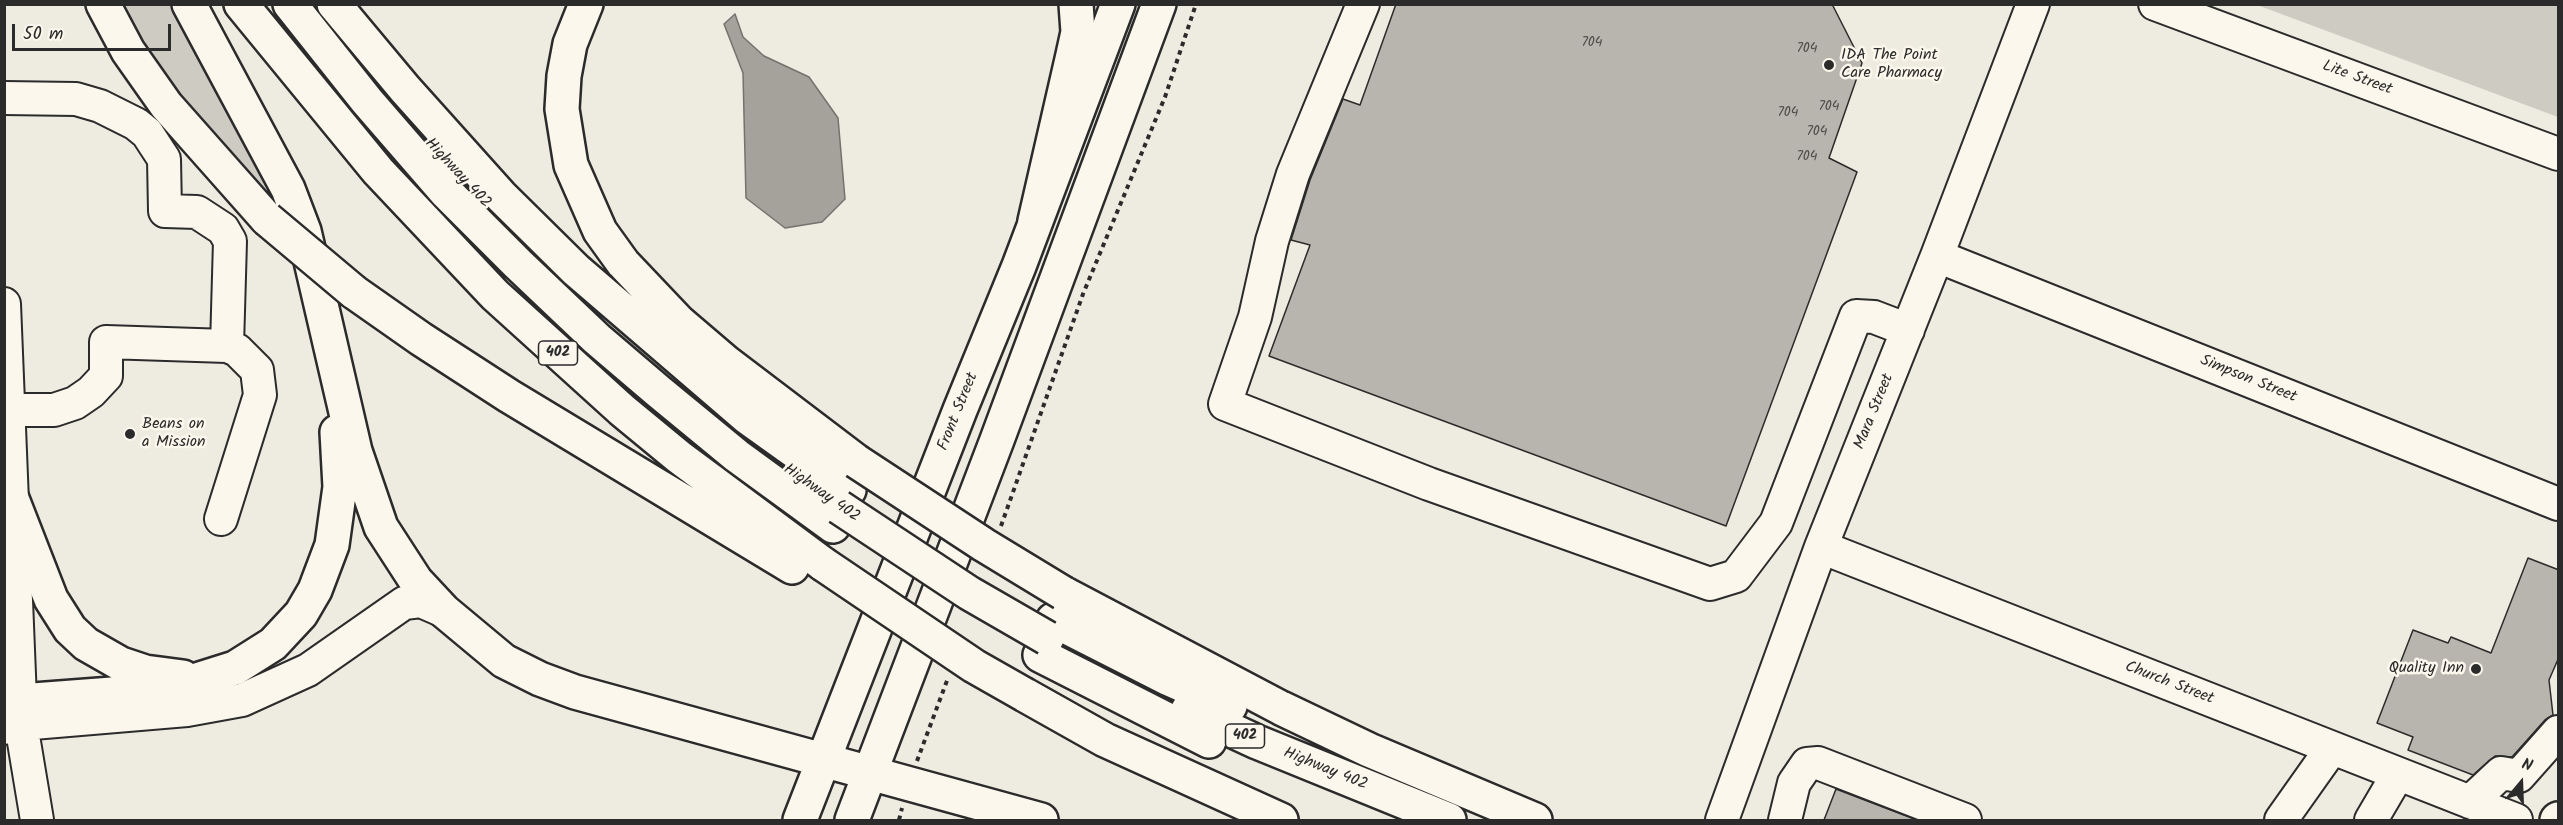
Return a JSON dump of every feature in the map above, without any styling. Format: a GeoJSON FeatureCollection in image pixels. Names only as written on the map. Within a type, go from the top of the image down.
{"type":"FeatureCollection","features":[{"type":"Feature","properties":{"kind":"main road"},"geometry":{"type":"LineString","coordinates":[[103,4],[128,51],[166,105],[267,219],[354,292],[509,396],[819,573]]}},
{"type":"Feature","properties":{"kind":"main road"},"geometry":{"type":"LineString","coordinates":[[189,4],[291,198],[304,231],[334,350],[356,451],[381,527],[416,581],[444,611],[504,661],[540,679],[575,692],[1041,820]]}},
{"type":"Feature","properties":{"kind":"main road","name":"402"},"geometry":{"type":"LineString","coordinates":[[241,4],[378,171],[495,295],[671,451],[819,573],[963,666],[1025,695],[1105,740],[1281,820]]}},
{"type":"Feature","properties":{"kind":"main road"},"geometry":{"type":"LineString","coordinates":[[290,4],[367,101],[422,164],[518,264],[597,339],[737,456],[984,545],[1051,626],[1158,718],[1392,820]]}},
{"type":"Feature","properties":{"kind":"main road","name":"Highway 402"},"geometry":{"type":"LineString","coordinates":[[311,4],[388,98],[551,270],[612,328],[739,435],[844,496],[959,587],[1051,626],[1115,675],[1257,742],[1449,820]]}},
{"type":"Feature","properties":{"kind":"main road"},"geometry":{"type":"LineString","coordinates":[[334,4],[405,89],[485,178],[576,270],[747,417],[844,496]]}},
{"type":"Feature","properties":{"kind":"main road"},"geometry":{"type":"LineString","coordinates":[[586,4],[570,44],[564,76],[562,109],[571,165],[600,231],[628,270],[679,322],[769,396],[844,496]]}},
{"type":"Feature","properties":{"kind":"main road"},"geometry":{"type":"LineString","coordinates":[[1035,221],[1078,32],[1076,4]]}},
{"type":"Feature","properties":{"kind":"main road","name":"Front Street"},"geometry":{"type":"LineString","coordinates":[[800,820],[1118,4]]}},
{"type":"Feature","properties":{"kind":"main road"},"geometry":{"type":"LineString","coordinates":[[852,820],[1159,4]]}},
{"type":"Feature","properties":{"kind":"main road"},"geometry":{"type":"LineString","coordinates":[[15,718],[165,690],[214,675],[255,657],[289,628],[315,590],[332,545],[340,487],[334,350]]}},
{"type":"Feature","properties":{"kind":"main road"},"geometry":{"type":"LineString","coordinates":[[12,499],[51,599],[70,629],[86,644],[121,664],[145,672],[179,677],[214,675]]}},
{"type":"Feature","properties":{"kind":"main road"},"geometry":{"type":"LineString","coordinates":[[1051,626],[1243,712],[1344,754],[1525,820]]}},
{"type":"Feature","properties":{"kind":"main road"},"geometry":{"type":"LineString","coordinates":[[1051,626],[1281,708],[1369,750],[1535,820]]}},
{"type":"Feature","properties":{"kind":"street"},"geometry":{"type":"LineString","coordinates":[[1363,4],[1293,174],[1272,241],[1255,317],[1225,405],[1429,484],[1710,584],[1736,576],[1776,523],[1856,316],[1874,317],[1908,330]]}},
{"type":"Feature","properties":{"kind":"street","name":"Mara Street"},"geometry":{"type":"LineString","coordinates":[[1722,820],[1821,547],[2034,4]]}},
{"type":"Feature","properties":{"kind":"street","name":"Lite Street"},"geometry":{"type":"LineString","coordinates":[[2155,4],[2559,154]]}},
{"type":"Feature","properties":{"kind":"street"},"geometry":{"type":"LineString","coordinates":[[4,98],[76,99],[122,116],[147,133],[164,159],[165,211],[197,212],[223,229],[230,241],[227,346]]}},
{"type":"Feature","properties":{"kind":"street","name":"Simpson Street"},"geometry":{"type":"LineString","coordinates":[[1937,256],[2559,504]]}},
{"type":"Feature","properties":{"kind":"street"},"geometry":{"type":"LineString","coordinates":[[4,304],[12,499],[15,718],[36,820]]}},
{"type":"Feature","properties":{"kind":"street"},"geometry":{"type":"LineString","coordinates":[[9,410],[54,410],[75,403],[91,392],[106,376],[106,342],[227,346],[237,350],[257,370],[260,395],[221,519]]}},
{"type":"Feature","properties":{"kind":"street","name":"Church Street"},"geometry":{"type":"LineString","coordinates":[[1821,547],[2516,820]]}},
{"type":"Feature","properties":{"kind":"street"},"geometry":{"type":"LineString","coordinates":[[15,718],[187,710],[242,700],[279,686],[309,670],[404,603],[421,601],[444,611]]}},
{"type":"Feature","properties":{"kind":"street"},"geometry":{"type":"LineString","coordinates":[[2470,802],[2501,773],[2518,776],[2559,732]]}},
{"type":"Feature","properties":{"kind":"street"},"geometry":{"type":"LineString","coordinates":[[2281,820],[2332,748]]}},
{"type":"Feature","properties":{"kind":"street"},"geometry":{"type":"LineString","coordinates":[[1785,820],[1794,783],[1807,764],[1818,763],[1965,820]]}},
{"type":"Feature","properties":{"kind":"street"},"geometry":{"type":"LineString","coordinates":[[2371,820],[2398,774]]}},
{"type":"Feature","properties":{"kind":"path"},"geometry":{"type":"LineString","coordinates":[[999,531],[1083,294],[1165,97],[1196,4]]}},
{"type":"Feature","properties":{"kind":"path"},"geometry":{"type":"LineString","coordinates":[[898,820],[909,783],[963,666]]}},
{"type":"Feature","properties":{"kind":"shaded area"},"geometry":{"type":"Polygon","coordinates":[[[117,5],[169,5],[267,190],[261,193],[161,77],[117,5]]]}},
{"type":"Feature","properties":{"kind":"shaded area"},"geometry":{"type":"Polygon","coordinates":[[[2257,5],[2558,5],[2558,117],[2257,5]]]}},
{"type":"Feature","properties":{"kind":"shaded area"},"geometry":{"type":"Polygon","coordinates":[[[735,14],[743,37],[764,56],[809,77],[838,118],[845,199],[822,222],[785,228],[746,198],[743,73],[724,24],[735,14]]]}},
{"type":"Feature","properties":{"kind":"building"},"geometry":{"type":"Polygon","coordinates":[[[1396,4],[1832,4],[1862,63],[1829,158],[1857,172],[1726,526],[1269,356],[1310,245],[1291,240],[1310,180],[1343,99],[1360,105],[1396,4]]]}},
{"type":"Feature","properties":{"kind":"building","name":"Quality Inn"},"geometry":{"type":"Polygon","coordinates":[[[2528,558],[2559,570],[2559,657],[2549,680],[2553,715],[2545,720],[2512,757],[2495,756],[2473,775],[2408,750],[2413,737],[2377,723],[2413,630],[2448,643],[2451,637],[2491,653],[2528,558]]]}},
{"type":"Feature","properties":{"kind":"building"},"geometry":{"type":"Polygon","coordinates":[[[1836,789],[1917,820],[1824,820],[1836,789]]]}},
{"type":"Feature","properties":{"kind":"place","name":"IDA The Point Care Pharmacy"},"geometry":{"type":"Point","coordinates":[1829,65]}},
{"type":"Feature","properties":{"kind":"place","name":"Beans on a Mission"},"geometry":{"type":"Point","coordinates":[130,434]}},
{"type":"Feature","properties":{"kind":"place","name":"Quality Inn"},"geometry":{"type":"Point","coordinates":[2476,669]}}]}
